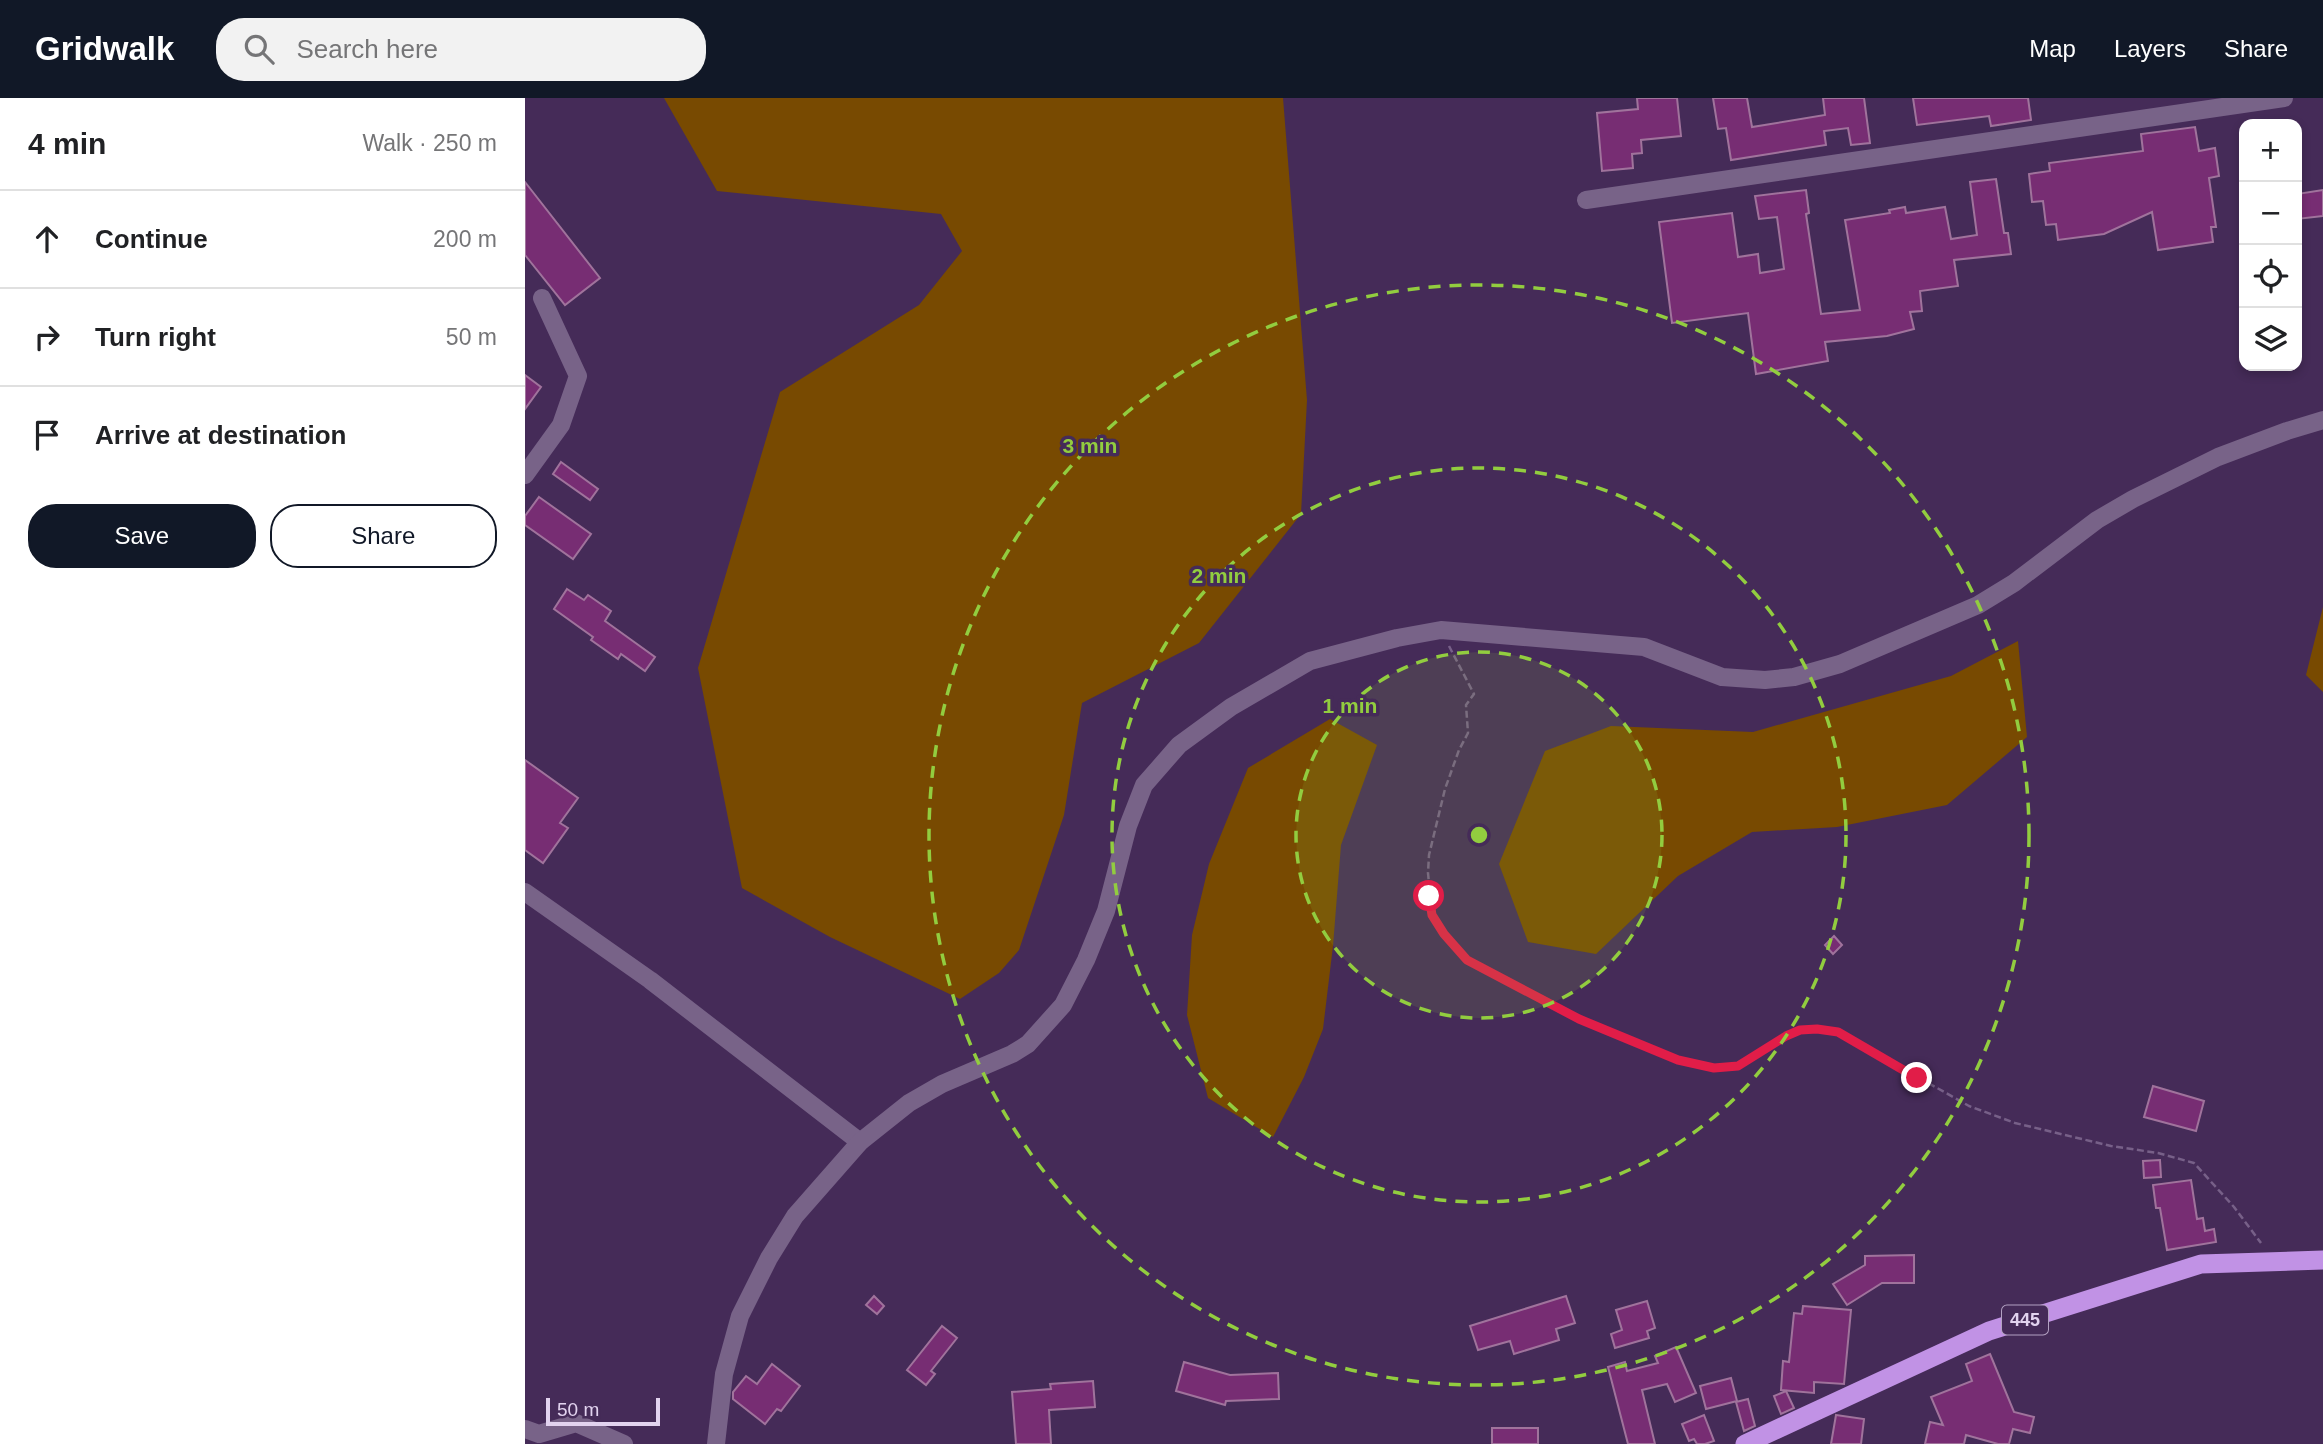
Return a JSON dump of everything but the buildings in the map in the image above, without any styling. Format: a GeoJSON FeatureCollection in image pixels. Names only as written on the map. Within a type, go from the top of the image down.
{"type":"FeatureCollection","features":[{"type":"Feature","properties":{"kind":"highway","name":"445"},"geometry":{"type":"LineString","coordinates":[[1745,1444],[1990,1331],[2201,1264],[2323,1260]]}},
{"type":"Feature","properties":{"kind":"street"},"geometry":{"type":"LineString","coordinates":[[1586,200],[2284,98]]}},
{"type":"Feature","properties":{"kind":"street"},"geometry":{"type":"LineString","coordinates":[[525,475],[561,425],[578,376],[542,298]]}},
{"type":"Feature","properties":{"kind":"street"},"geometry":{"type":"LineString","coordinates":[[716,1444],[724,1374],[740,1316],[769,1258],[795,1216],[860,1142],[909,1103],[942,1084],[1012,1054],[1028,1044],[1063,1004],[1086,960],[1106,911],[1128,826],[1144,785],[1179,745],[1231,706],[1310,661],[1397,638],[1441,630],[1644,647],[1722,677],[1765,680],[1794,677],[1840,664],[1978,605],[2014,583],[2097,520],[2133,499],[2218,457],[2323,420]]}},
{"type":"Feature","properties":{"kind":"street"},"geometry":{"type":"LineString","coordinates":[[525,892],[650,981],[860,1142]]}},
{"type":"Feature","properties":{"kind":"street"},"geometry":{"type":"LineString","coordinates":[[525,1429],[539,1434],[576,1423],[624,1444]]}},
{"type":"Feature","properties":{"kind":"path"},"geometry":{"type":"LineString","coordinates":[[1441,630],[1474,694],[1466,705],[1468,733],[1445,789],[1429,855],[1429,896],[1432,915],[1444,934],[1467,960],[1579,1019],[1678,1060],[1714,1068],[1738,1066],[1800,1030],[1838,1032],[1969,1106],[2015,1124],[2111,1146],[2158,1153],[2194,1163],[2234,1207],[2275,1262]]}},
{"type":"Feature","properties":{"kind":"shaded area"},"geometry":{"type":"Polygon","coordinates":[[[664,98],[1283,98],[1307,400],[1301,514],[1199,643],[1082,703],[1064,815],[1019,950],[999,973],[960,999],[830,937],[742,888],[698,668],[780,392],[919,305],[962,251],[941,214],[717,191],[664,98]]]}},
{"type":"Feature","properties":{"kind":"shaded area"},"geometry":{"type":"Polygon","coordinates":[[[2323,607],[2323,692],[2306,675],[2323,607]]]}},
{"type":"Feature","properties":{"kind":"shaded area"},"geometry":{"type":"Polygon","coordinates":[[[2018,641],[2027,737],[1947,805],[1837,827],[1752,832],[1678,876],[1596,954],[1528,942],[1499,864],[1545,751],[1611,726],[1753,732],[1951,676],[2018,641]]]}},
{"type":"Feature","properties":{"kind":"shaded area"},"geometry":{"type":"Polygon","coordinates":[[[1330,719],[1377,745],[1341,845],[1323,1029],[1304,1077],[1273,1137],[1208,1098],[1187,1015],[1192,935],[1209,864],[1248,768],[1330,719]]]}},
{"type":"Feature","properties":{"kind":"route"},"geometry":{"type":"LineString","coordinates":[[1429,896],[1432,915],[1444,934],[1467,960],[1579,1019],[1678,1060],[1714,1068],[1738,1066],[1786,1036],[1800,1030],[1817,1029],[1838,1032],[1917,1078]]}}]}
